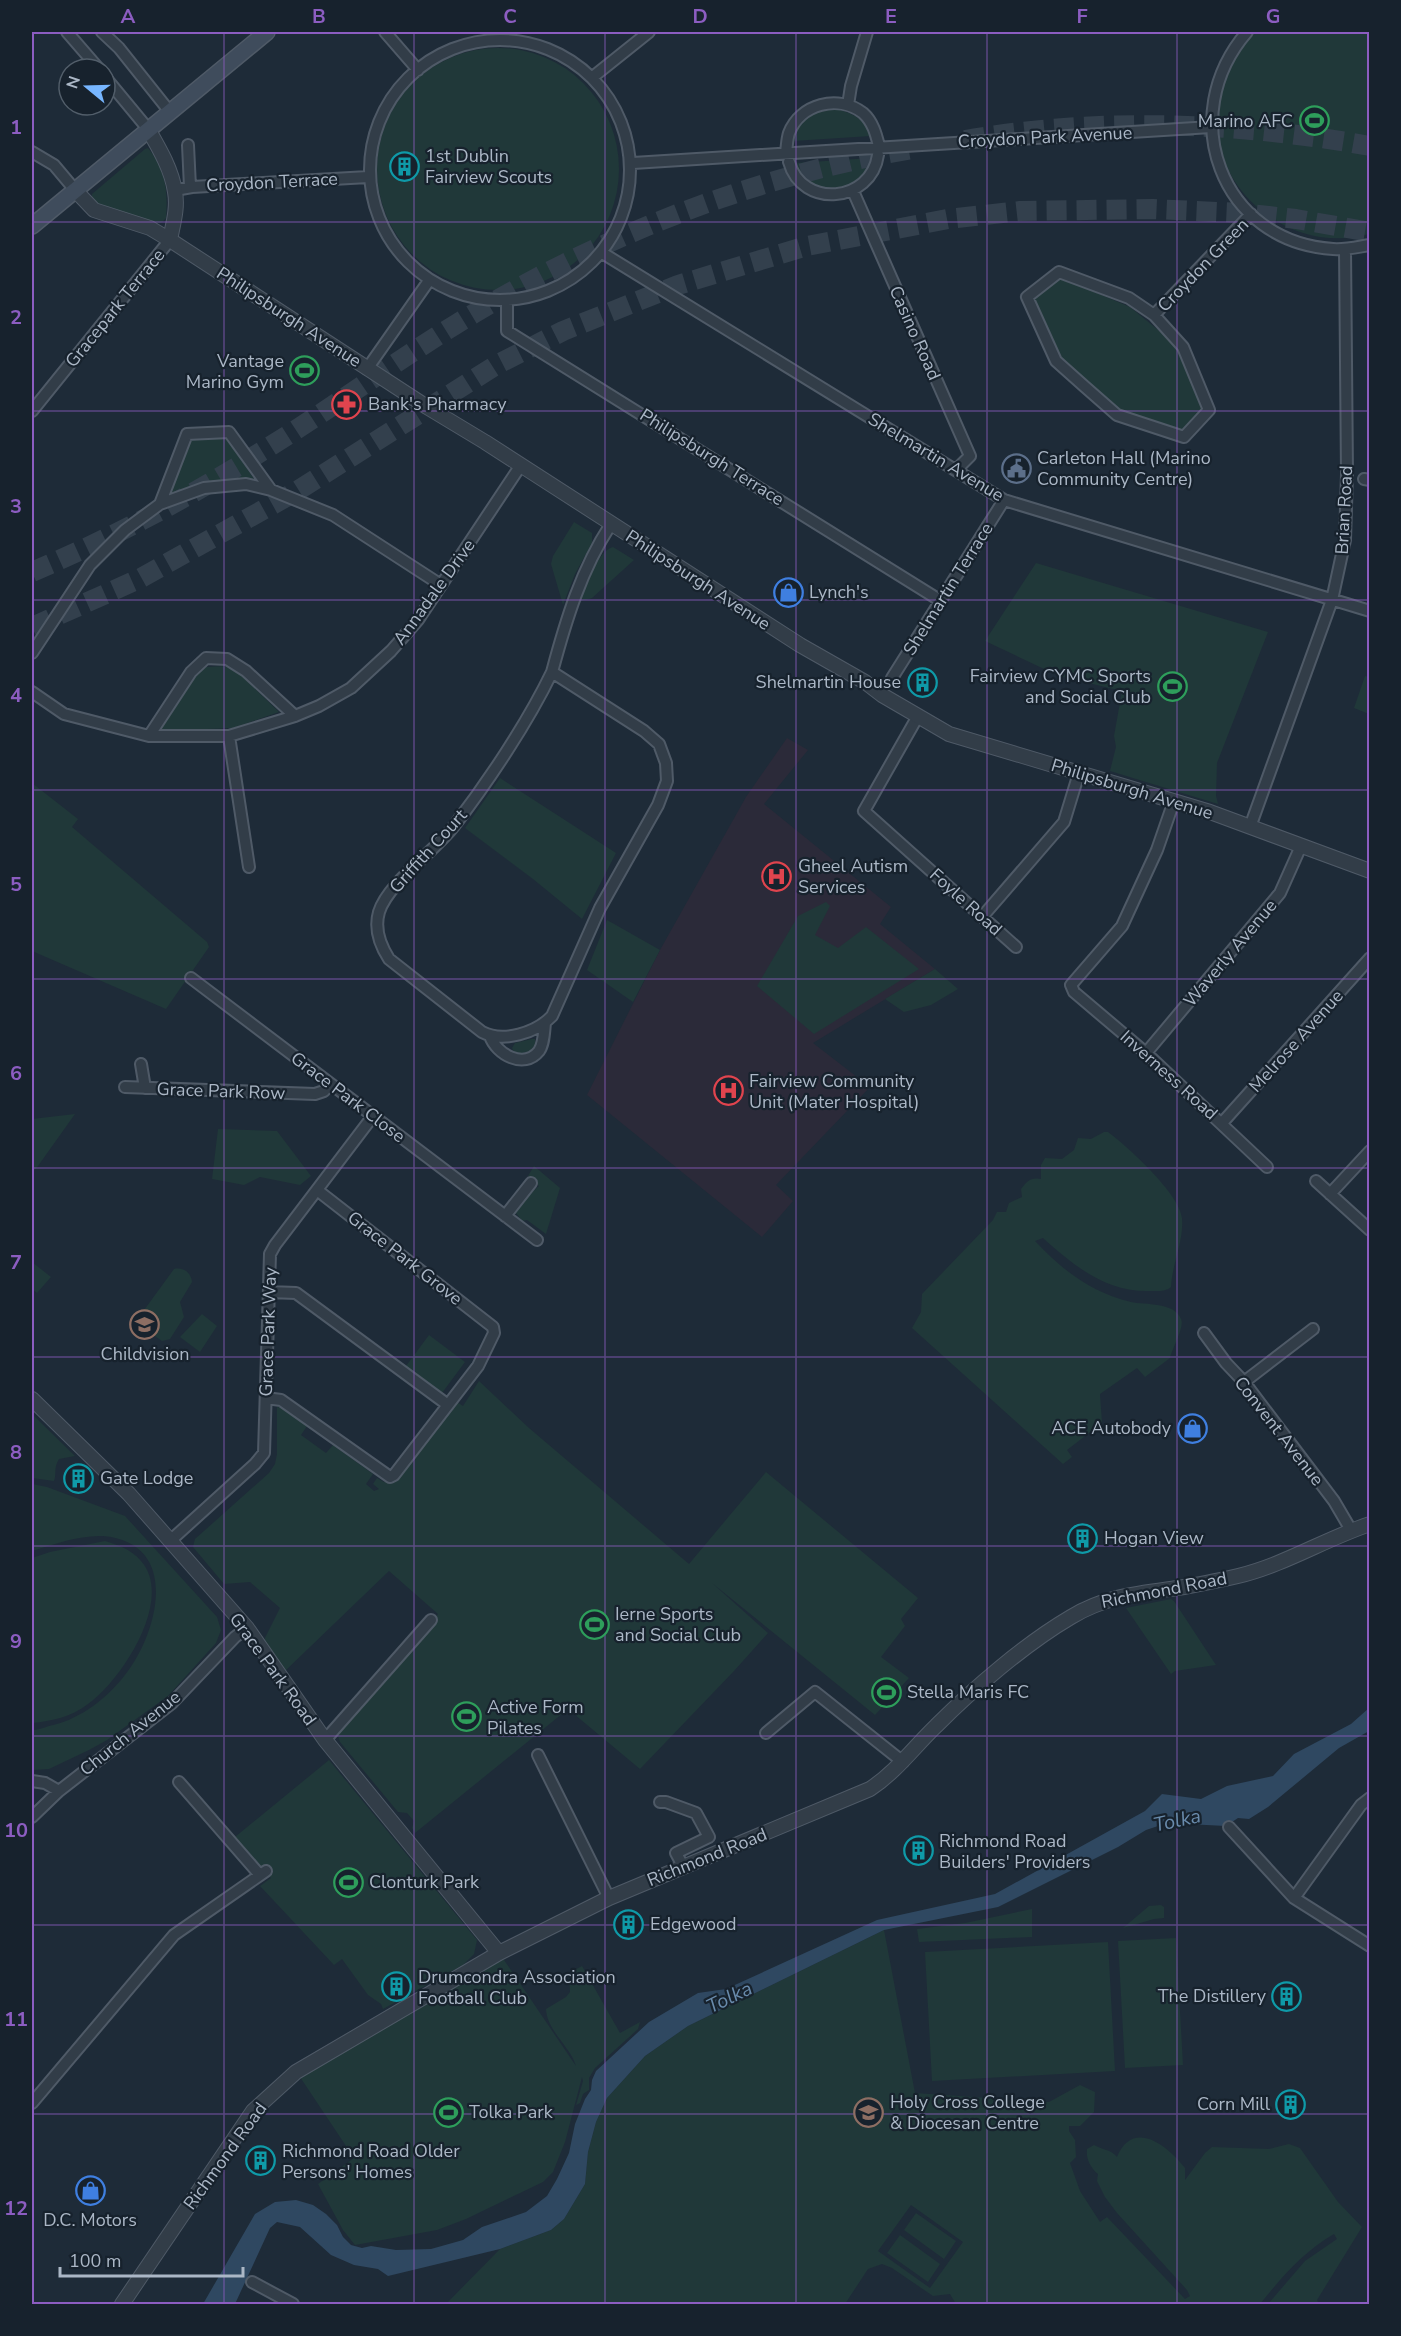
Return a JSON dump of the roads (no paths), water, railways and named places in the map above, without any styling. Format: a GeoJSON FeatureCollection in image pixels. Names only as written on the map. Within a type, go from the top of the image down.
{"type":"FeatureCollection","features":[{"type":"Feature","properties":{"kind":"main road"},"geometry":{"type":"LineString","coordinates":[[32,226],[267,32]]}},
{"type":"Feature","properties":{"kind":"street"},"geometry":{"type":"LineString","coordinates":[[67,32],[89,57]]}},
{"type":"Feature","properties":{"kind":"street"},"geometry":{"type":"LineString","coordinates":[[102,32],[119,48],[170,112]]}},
{"type":"Feature","properties":{"kind":"street"},"geometry":{"type":"LineString","coordinates":[[385,32],[418,70]]}},
{"type":"Feature","properties":{"kind":"street"},"geometry":{"type":"LineString","coordinates":[[594,76],[648,32]]}},
{"type":"Feature","properties":{"kind":"street"},"geometry":{"type":"LineString","coordinates":[[848,105],[867,32]]}},
{"type":"Feature","properties":{"kind":"street"},"geometry":{"type":"LineString","coordinates":[[1246,32],[1222,67],[1214,94],[1211,127],[1215,153],[1229,186],[1251,214],[1277,233],[1314,247],[1345,249],[1370,245]]}},
{"type":"Feature","properties":{"kind":"street"},"geometry":{"type":"LineString","coordinates":[[490,35],[544,46],[594,76],[621,120],[633,163],[619,218],[604,254],[565,283],[532,297],[507,301],[468,296],[428,282],[405,261],[386,236],[377,215],[368,177],[374,133],[387,104],[399,87],[418,70],[441,52],[490,35]]}},
{"type":"Feature","properties":{"kind":"street"},"geometry":{"type":"LineString","coordinates":[[117,91],[148,129]]}},
{"type":"Feature","properties":{"kind":"street"},"geometry":{"type":"LineString","coordinates":[[830,102],[848,105],[864,114],[875,129],[879,151],[877,164],[868,180],[853,191],[836,196],[818,193],[802,184],[791,170],[787,157],[789,134],[798,118],[813,107],[830,102]]}},
{"type":"Feature","properties":{"kind":"street","name":"Croydon Park Avenue"},"geometry":{"type":"LineString","coordinates":[[633,163],[787,157],[1211,127]]}},
{"type":"Feature","properties":{"kind":"street","name":"Gracepark Terrace"},"geometry":{"type":"LineString","coordinates":[[32,411],[170,240],[175,214],[175,190],[164,158],[148,129]]}},
{"type":"Feature","properties":{"kind":"street"},"geometry":{"type":"LineString","coordinates":[[188,145],[190,187]]}},
{"type":"Feature","properties":{"kind":"street"},"geometry":{"type":"LineString","coordinates":[[32,152],[54,165],[75,190]]}},
{"type":"Feature","properties":{"kind":"street","name":"Croydon Terrace"},"geometry":{"type":"LineString","coordinates":[[175,190],[190,187],[368,177]]}},
{"type":"Feature","properties":{"kind":"street","name":"Philipsburgh Avenue"},"geometry":{"type":"LineString","coordinates":[[75,190],[94,210],[150,228],[170,240],[367,369],[521,465],[800,645],[949,734],[1174,801],[1370,871]]}},
{"type":"Feature","properties":{"kind":"street","name":"Casino Road"},"geometry":{"type":"LineString","coordinates":[[853,191],[970,456],[956,470]]}},
{"type":"Feature","properties":{"kind":"street","name":"Croydon Green"},"geometry":{"type":"LineString","coordinates":[[1154,315],[1251,214]]}},
{"type":"Feature","properties":{"kind":"street","name":"Brian Road"},"geometry":{"type":"LineString","coordinates":[[1250,827],[1332,600],[1345,540],[1347,474],[1345,249]]}},
{"type":"Feature","properties":{"kind":"street","name":"Shelmartin Avenue"},"geometry":{"type":"LineString","coordinates":[[604,254],[1004,500],[1370,611]]}},
{"type":"Feature","properties":{"kind":"street","name":"Croydon Green"},"geometry":{"type":"LineString","coordinates":[[1059,272],[1129,298],[1154,315],[1183,347],[1209,410],[1184,437],[1117,415],[1084,386],[1056,361],[1027,297],[1059,272]]}},
{"type":"Feature","properties":{"kind":"street"},"geometry":{"type":"LineString","coordinates":[[367,369],[428,282]]}},
{"type":"Feature","properties":{"kind":"street","name":"Philipsburgh Terrace"},"geometry":{"type":"LineString","coordinates":[[507,301],[507,331],[941,601]]}},
{"type":"Feature","properties":{"kind":"street"},"geometry":{"type":"LineString","coordinates":[[160,504],[187,434],[229,432],[271,490]]}},
{"type":"Feature","properties":{"kind":"street","name":"Annadale Drive"},"geometry":{"type":"LineString","coordinates":[[32,692],[64,714],[149,736],[229,736],[296,716],[351,688],[391,651],[418,620],[521,465]]}},
{"type":"Feature","properties":{"kind":"street"},"geometry":{"type":"LineString","coordinates":[[32,653],[90,565],[125,530],[160,504],[204,488],[246,484],[271,490],[333,515],[441,585]]}},
{"type":"Feature","properties":{"kind":"street","name":"Shelmartin Terrace"},"geometry":{"type":"LineString","coordinates":[[892,678],[1004,500]]}},
{"type":"Feature","properties":{"kind":"street","name":"Griffith Court"},"geometry":{"type":"LineString","coordinates":[[552,672],[644,731],[659,744],[666,763],[667,781],[658,805],[606,895],[552,1016],[545,1023],[539,1051],[528,1058],[516,1059],[509,1057],[492,1044],[490,1036],[389,959],[380,944],[379,912],[388,894],[454,827],[542,692],[552,672],[568,614],[581,581],[611,524]]}},
{"type":"Feature","properties":{"kind":"street"},"geometry":{"type":"LineString","coordinates":[[149,736],[191,672],[206,658],[227,659],[237,665],[296,716]]}},
{"type":"Feature","properties":{"kind":"street","name":"Foyle Road"},"geometry":{"type":"LineString","coordinates":[[918,716],[864,811],[1016,947]]}},
{"type":"Feature","properties":{"kind":"street"},"geometry":{"type":"LineString","coordinates":[[229,736],[249,867]]}},
{"type":"Feature","properties":{"kind":"street"},"geometry":{"type":"LineString","coordinates":[[982,917],[1064,822],[1079,773]]}},
{"type":"Feature","properties":{"kind":"street","name":"Inverness Road"},"geometry":{"type":"LineString","coordinates":[[1174,801],[1157,850],[1122,926],[1071,985],[1074,992],[1146,1053],[1267,1167]]}},
{"type":"Feature","properties":{"kind":"street","name":"Waverly Avenue"},"geometry":{"type":"LineString","coordinates":[[1146,1053],[1280,893],[1301,846]]}},
{"type":"Feature","properties":{"kind":"street","name":"Melrose Avenue"},"geometry":{"type":"LineString","coordinates":[[1222,1123],[1370,958]]}},
{"type":"Feature","properties":{"kind":"street","name":"Grace Park Close"},"geometry":{"type":"LineString","coordinates":[[191,978],[537,1240]]}},
{"type":"Feature","properties":{"kind":"street"},"geometry":{"type":"LineString","coordinates":[[490,1036],[520,1034],[545,1023]]}},
{"type":"Feature","properties":{"kind":"street","name":"Grace Park Row"},"geometry":{"type":"LineString","coordinates":[[141,1064],[145,1088]]}},
{"type":"Feature","properties":{"kind":"street","name":"Grace Park Row"},"geometry":{"type":"LineString","coordinates":[[125,1087],[315,1094],[324,1091],[329,1084]]}},
{"type":"Feature","properties":{"kind":"street","name":"Grace Park Way"},"geometry":{"type":"LineString","coordinates":[[170,1541],[264,1453],[270,1254],[373,1116]]}},
{"type":"Feature","properties":{"kind":"street"},"geometry":{"type":"LineString","coordinates":[[1330,1194],[1370,1151]]}},
{"type":"Feature","properties":{"kind":"street"},"geometry":{"type":"LineString","coordinates":[[1316,1181],[1370,1230]]}},
{"type":"Feature","properties":{"kind":"street"},"geometry":{"type":"LineString","coordinates":[[505,1216],[531,1183]]}},
{"type":"Feature","properties":{"kind":"street","name":"Grace Park Grove"},"geometry":{"type":"LineString","coordinates":[[317,1190],[493,1327],[494,1333],[478,1366],[448,1405]]}},
{"type":"Feature","properties":{"kind":"street"},"geometry":{"type":"LineString","coordinates":[[266,1398],[281,1400],[390,1477],[394,1475],[448,1405],[296,1293],[269,1292]]}},
{"type":"Feature","properties":{"kind":"street"},"geometry":{"type":"LineString","coordinates":[[1244,1382],[1313,1329]]}},
{"type":"Feature","properties":{"kind":"street","name":"Convent Avenue"},"geometry":{"type":"LineString","coordinates":[[1204,1334],[1244,1382],[1334,1501],[1351,1530]]}},
{"type":"Feature","properties":{"kind":"street","name":"Grace Park Road"},"geometry":{"type":"LineString","coordinates":[[32,1399],[129,1494],[247,1628],[325,1740],[499,1953]]}},
{"type":"Feature","properties":{"kind":"street","name":"Richmond Road"},"geometry":{"type":"LineString","coordinates":[[122,2304],[253,2111],[296,2072],[499,1953],[609,1898],[870,1789],[903,1762],[936,1726],[978,1688],[1040,1637],[1089,1606],[1121,1595],[1194,1585],[1238,1576],[1285,1560],[1351,1530],[1370,1524]]}},
{"type":"Feature","properties":{"kind":"street"},"geometry":{"type":"LineString","coordinates":[[325,1740],[431,1620]]}},
{"type":"Feature","properties":{"kind":"street","name":"Church Avenue"},"geometry":{"type":"LineString","coordinates":[[32,1817],[59,1791],[172,1703],[235,1637],[247,1628]]}},
{"type":"Feature","properties":{"kind":"street"},"geometry":{"type":"LineString","coordinates":[[766,1733],[815,1692],[903,1762]]}},
{"type":"Feature","properties":{"kind":"street"},"geometry":{"type":"LineString","coordinates":[[538,1755],[609,1898]]}},
{"type":"Feature","properties":{"kind":"street"},"geometry":{"type":"LineString","coordinates":[[32,1781],[45,1783],[59,1791]]}},
{"type":"Feature","properties":{"kind":"street"},"geometry":{"type":"LineString","coordinates":[[32,2103],[174,1935],[262,1873],[179,1782]]}},
{"type":"Feature","properties":{"kind":"street"},"geometry":{"type":"LineString","coordinates":[[1294,1898],[1361,1805],[1370,1798]]}},
{"type":"Feature","properties":{"kind":"street"},"geometry":{"type":"LineString","coordinates":[[660,1802],[696,1813],[709,1837],[676,1853],[683,1866]]}},
{"type":"Feature","properties":{"kind":"street"},"geometry":{"type":"LineString","coordinates":[[1230,1827],[1294,1898],[1370,1946]]}},
{"type":"Feature","properties":{"kind":"street"},"geometry":{"type":"LineString","coordinates":[[252,2282],[293,2304]]}},
{"type":"Feature","properties":{"kind":"water","name":"Tolka"},"geometry":{"type":"Polygon","coordinates":[[[1369,1708],[1369,1731],[1339,1748],[1268,1807],[1249,1819],[1238,1818],[1226,1826],[1167,1823],[1146,1830],[1118,1847],[998,1907],[884,1930],[688,2026],[645,2056],[607,2098],[596,2122],[588,2152],[585,2184],[564,2219],[551,2230],[500,2249],[388,2276],[378,2269],[354,2265],[331,2255],[300,2227],[277,2222],[270,2228],[235,2304],[203,2304],[255,2214],[275,2202],[296,2200],[313,2205],[337,2225],[343,2237],[351,2245],[396,2250],[431,2249],[463,2240],[482,2227],[526,2212],[547,2196],[557,2179],[569,2153],[575,2124],[591,2090],[596,2071],[649,2022],[698,1993],[726,1989],[877,1920],[995,1894],[1145,1811],[1162,1794],[1201,1799],[1227,1786],[1273,1776],[1294,1754],[1351,1724],[1369,1708]]]}},
{"type":"Feature","properties":{"kind":"tunnel"},"geometry":{"type":"LineString","coordinates":[[965,140],[1066,128],[1168,125],[1269,132],[1370,146]]}},
{"type":"Feature","properties":{"kind":"tunnel"},"geometry":{"type":"LineString","coordinates":[[32,572],[90,546],[202,488],[284,438],[445,331],[525,284],[578,257],[632,232],[745,190],[802,173],[918,148]]}},
{"type":"Feature","properties":{"kind":"tunnel"},"geometry":{"type":"LineString","coordinates":[[32,627],[139,579],[297,491],[498,364],[563,331],[678,285],[807,246],[948,219],[1020,211],[1153,209],[1241,213],[1296,219],[1370,232]]}},
{"type":"Feature","properties":{"kind":"place","name":"Marino AFC"},"geometry":{"type":"Point","coordinates":[1314,121]}},
{"type":"Feature","properties":{"kind":"place","name":"1st Dublin Fairview Scouts"},"geometry":{"type":"Point","coordinates":[404,166]}},
{"type":"Feature","properties":{"kind":"place","name":"Vantage Marino Gym"},"geometry":{"type":"Point","coordinates":[305,371]}},
{"type":"Feature","properties":{"kind":"place","name":"Bank's Pharmacy"},"geometry":{"type":"Point","coordinates":[347,404]}},
{"type":"Feature","properties":{"kind":"place","name":"Carleton Hall (Marino Community Centre)"},"geometry":{"type":"Point","coordinates":[1016,468]}},
{"type":"Feature","properties":{"kind":"place","name":"Lynch's"},"geometry":{"type":"Point","coordinates":[788,592]}},
{"type":"Feature","properties":{"kind":"place","name":"Shelmartin House"},"geometry":{"type":"Point","coordinates":[922,682]}},
{"type":"Feature","properties":{"kind":"place","name":"Fairview CYMC Sports and Social Club"},"geometry":{"type":"Point","coordinates":[1172,686]}},
{"type":"Feature","properties":{"kind":"place","name":"Gheel Autism Services"},"geometry":{"type":"Point","coordinates":[777,876]}},
{"type":"Feature","properties":{"kind":"place","name":"Fairview Community Unit (Mater Hospital)"},"geometry":{"type":"Point","coordinates":[728,1091]}},
{"type":"Feature","properties":{"kind":"place","name":"Childvision"},"geometry":{"type":"Point","coordinates":[145,1325]}},
{"type":"Feature","properties":{"kind":"place","name":"ACE Autobody"},"geometry":{"type":"Point","coordinates":[1192,1428]}},
{"type":"Feature","properties":{"kind":"place","name":"Gate Lodge"},"geometry":{"type":"Point","coordinates":[79,1478]}},
{"type":"Feature","properties":{"kind":"place","name":"Hogan View"},"geometry":{"type":"Point","coordinates":[1083,1538]}},
{"type":"Feature","properties":{"kind":"place","name":"Ierne Sports and Social Club"},"geometry":{"type":"Point","coordinates":[594,1624]}},
{"type":"Feature","properties":{"kind":"place","name":"Stella Maris FC"},"geometry":{"type":"Point","coordinates":[886,1692]}},
{"type":"Feature","properties":{"kind":"place","name":"Active Form Pilates"},"geometry":{"type":"Point","coordinates":[466,1717]}},
{"type":"Feature","properties":{"kind":"place","name":"Richmond Road Builders' Providers"},"geometry":{"type":"Point","coordinates":[918,1851]}},
{"type":"Feature","properties":{"kind":"place","name":"Clonturk Park"},"geometry":{"type":"Point","coordinates":[348,1882]}},
{"type":"Feature","properties":{"kind":"place","name":"Edgewood"},"geometry":{"type":"Point","coordinates":[629,1924]}},
{"type":"Feature","properties":{"kind":"place","name":"Drumcondra Association Football Club"},"geometry":{"type":"Point","coordinates":[397,1987]}},
{"type":"Feature","properties":{"kind":"place","name":"The Distillery"},"geometry":{"type":"Point","coordinates":[1287,1996]}},
{"type":"Feature","properties":{"kind":"place","name":"Corn Mill"},"geometry":{"type":"Point","coordinates":[1291,2104]}},
{"type":"Feature","properties":{"kind":"place","name":"Tolka Park"},"geometry":{"type":"Point","coordinates":[448,2112]}},
{"type":"Feature","properties":{"kind":"place","name":"Holy Cross College & Diocesan Centre"},"geometry":{"type":"Point","coordinates":[869,2112]}},
{"type":"Feature","properties":{"kind":"place","name":"Richmond Road Older Persons' Homes"},"geometry":{"type":"Point","coordinates":[261,2161]}},
{"type":"Feature","properties":{"kind":"place","name":"D.C. Motors"},"geometry":{"type":"Point","coordinates":[90,2191]}}]}
